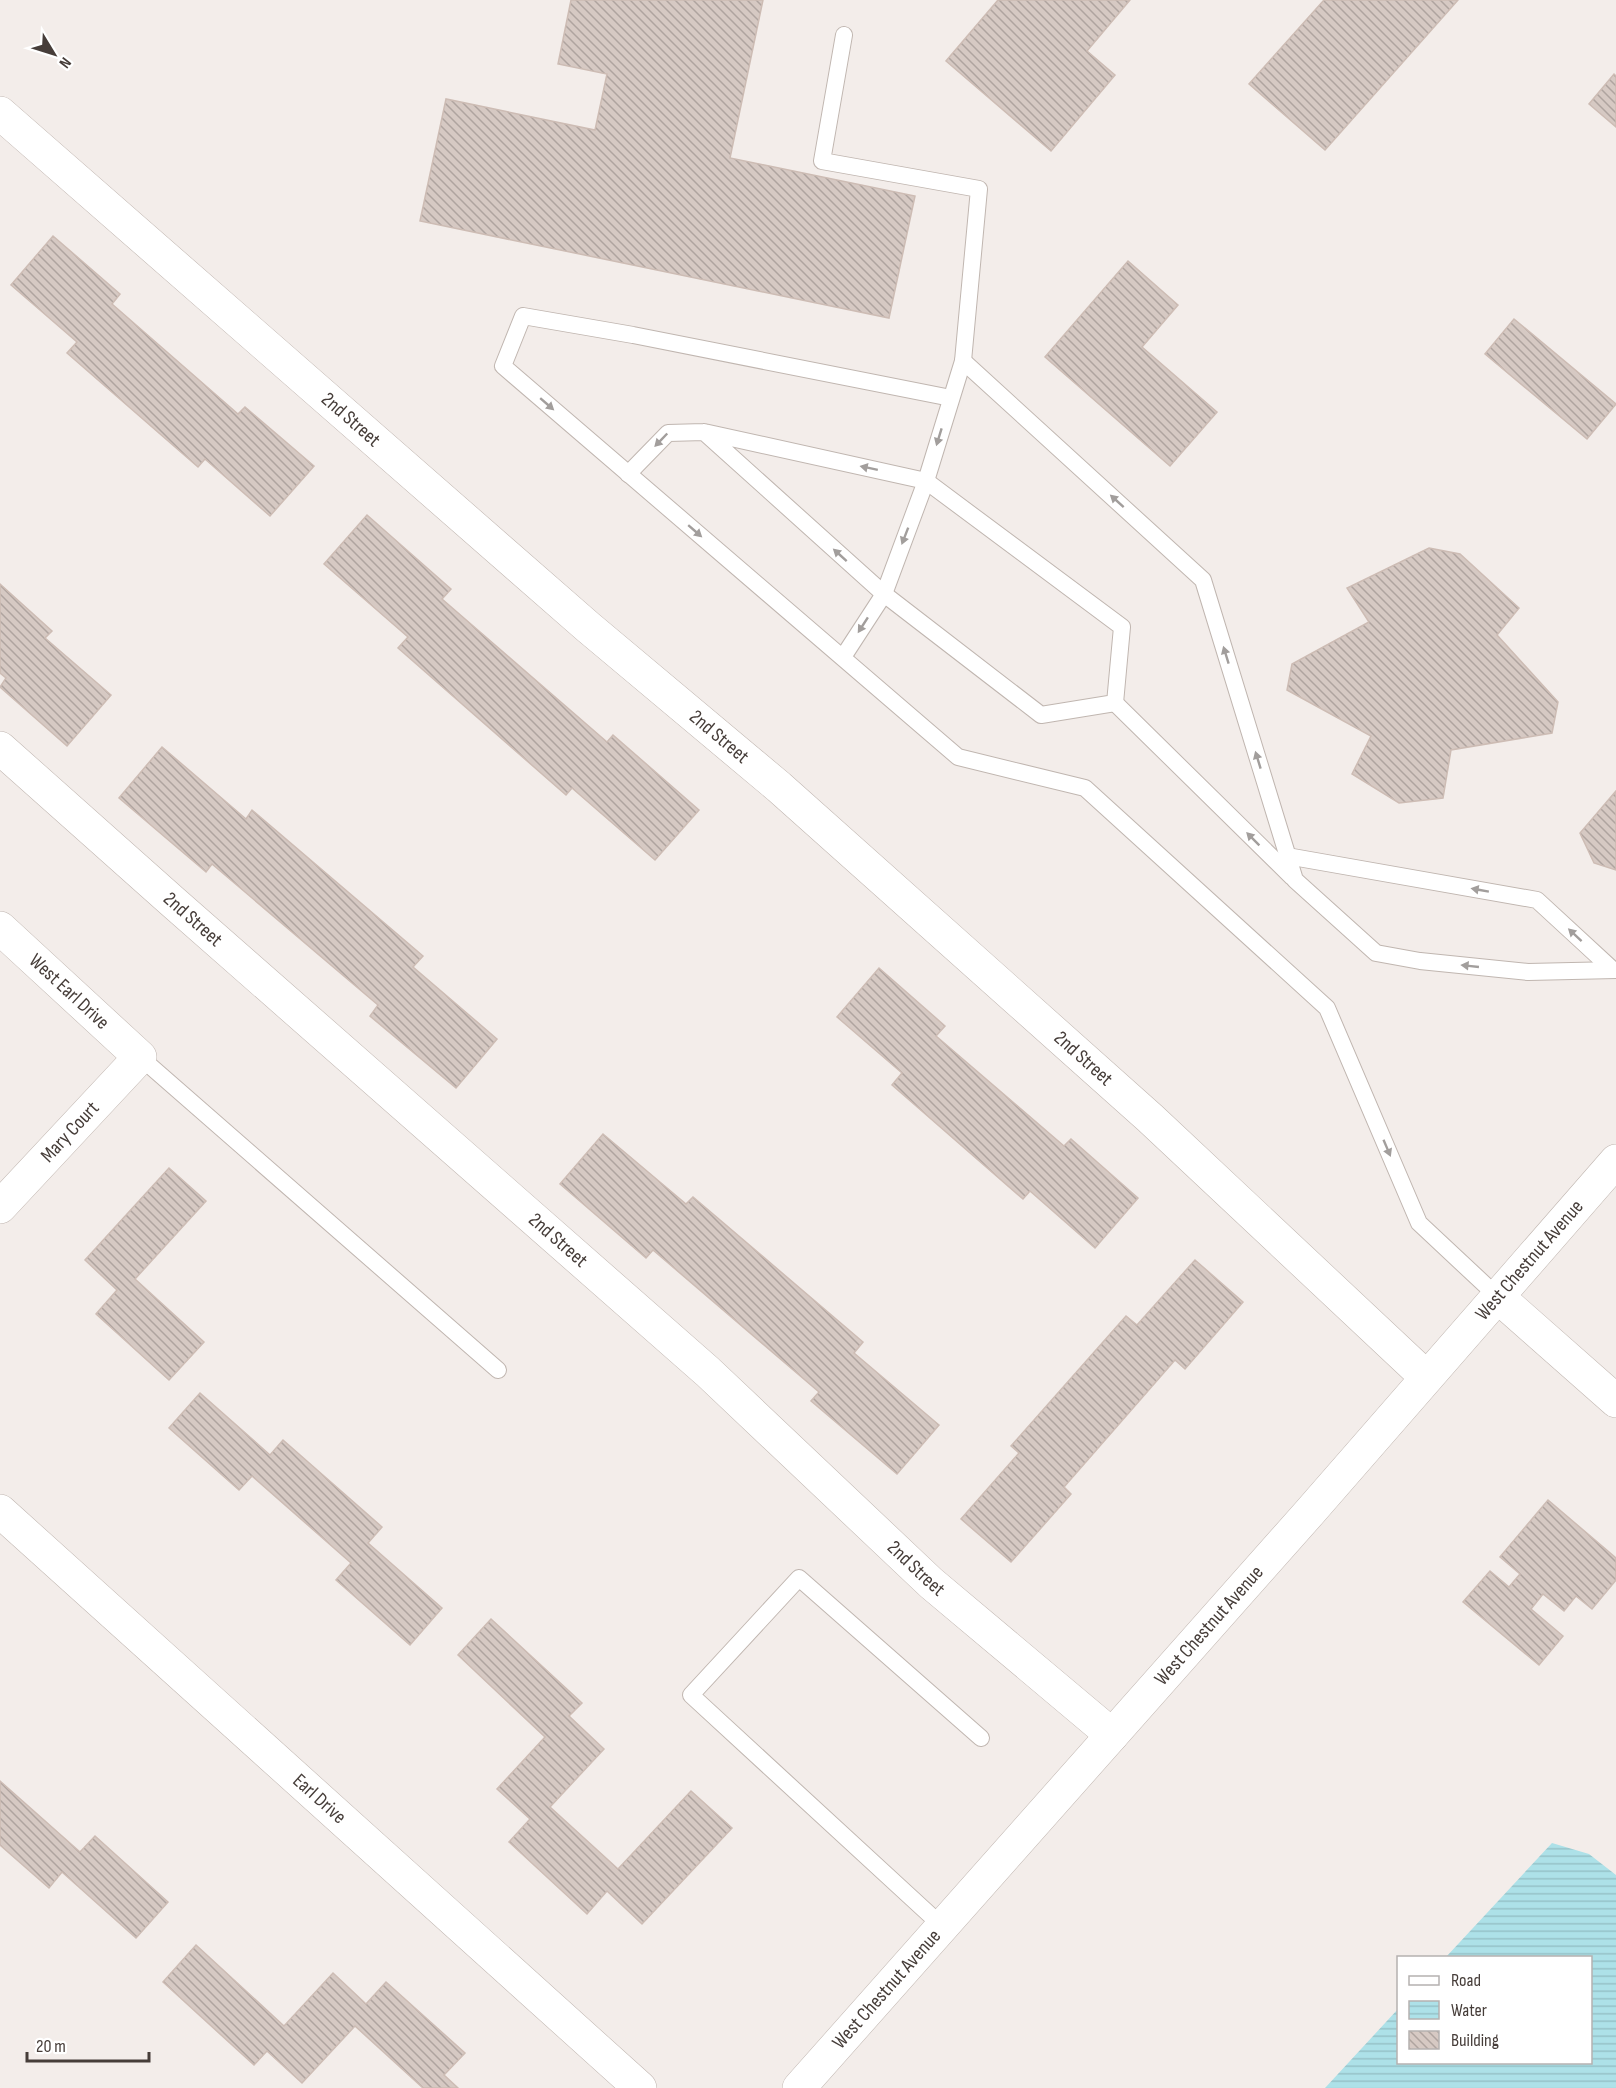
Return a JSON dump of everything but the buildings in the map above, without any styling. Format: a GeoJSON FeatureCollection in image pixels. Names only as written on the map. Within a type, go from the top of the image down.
{"type":"FeatureCollection","features":[{"type":"Feature","properties":{"kind":"street","name":"2nd Street"},"geometry":{"type":"LineString","coordinates":[[0,113],[588,627],[788,795],[1150,1118],[1426,1377]]}},
{"type":"Feature","properties":{"kind":"street","name":"2nd Street"},"geometry":{"type":"LineString","coordinates":[[0,748],[708,1372],[931,1582],[1112,1735]]}},
{"type":"Feature","properties":{"kind":"street","name":"West Earl Drive"},"geometry":{"type":"LineString","coordinates":[[0,928],[140,1057]]}},
{"type":"Feature","properties":{"kind":"street","name":"Mary Court"},"geometry":{"type":"LineString","coordinates":[[0,1207],[140,1057]]}},
{"type":"Feature","properties":{"kind":"street","name":"West Chestnut Avenue"},"geometry":{"type":"LineString","coordinates":[[799,2088],[1310,1513],[1616,1161]]}},
{"type":"Feature","properties":{"kind":"street"},"geometry":{"type":"LineString","coordinates":[[1497,1296],[1616,1401]]}},
{"type":"Feature","properties":{"kind":"street","name":"Earl Drive"},"geometry":{"type":"LineString","coordinates":[[0,1511],[640,2088]]}},
{"type":"Feature","properties":{"kind":"lane"},"geometry":{"type":"LineString","coordinates":[[843,657],[884,594],[926,481],[963,362],[979,189],[822,161],[844,35]]}},
{"type":"Feature","properties":{"kind":"lane"},"geometry":{"type":"LineString","coordinates":[[951,398],[633,335],[523,316],[503,366],[958,757],[1085,788],[1327,1008],[1419,1223],[1497,1296]]}},
{"type":"Feature","properties":{"kind":"lane"},"geometry":{"type":"LineString","coordinates":[[963,362],[1203,580],[1295,880]]}},
{"type":"Feature","properties":{"kind":"lane"},"geometry":{"type":"LineString","coordinates":[[628,474],[668,433],[704,432],[926,481],[1122,627],[1115,703]]}},
{"type":"Feature","properties":{"kind":"lane"},"geometry":{"type":"LineString","coordinates":[[704,432],[884,594],[1041,715],[1115,703]]}},
{"type":"Feature","properties":{"kind":"lane"},"geometry":{"type":"LineString","coordinates":[[1115,703],[1295,880],[1376,953],[1420,961],[1528,972],[1615,970]]}},
{"type":"Feature","properties":{"kind":"lane"},"geometry":{"type":"LineString","coordinates":[[1287,856],[1537,900],[1615,970]]}},
{"type":"Feature","properties":{"kind":"lane"},"geometry":{"type":"LineString","coordinates":[[140,1057],[498,1370]]}},
{"type":"Feature","properties":{"kind":"lane"},"geometry":{"type":"LineString","coordinates":[[942,1926],[691,1695],[799,1578],[981,1738]]}},
{"type":"Feature","properties":{"kind":"water"},"geometry":{"type":"Polygon","coordinates":[[[1552,1843],[1589,1854],[1616,1875],[1616,2088],[1325,2088],[1397,2010],[1397,2064],[1592,2064],[1592,1956],[1447,1956],[1552,1843]]]}}]}
